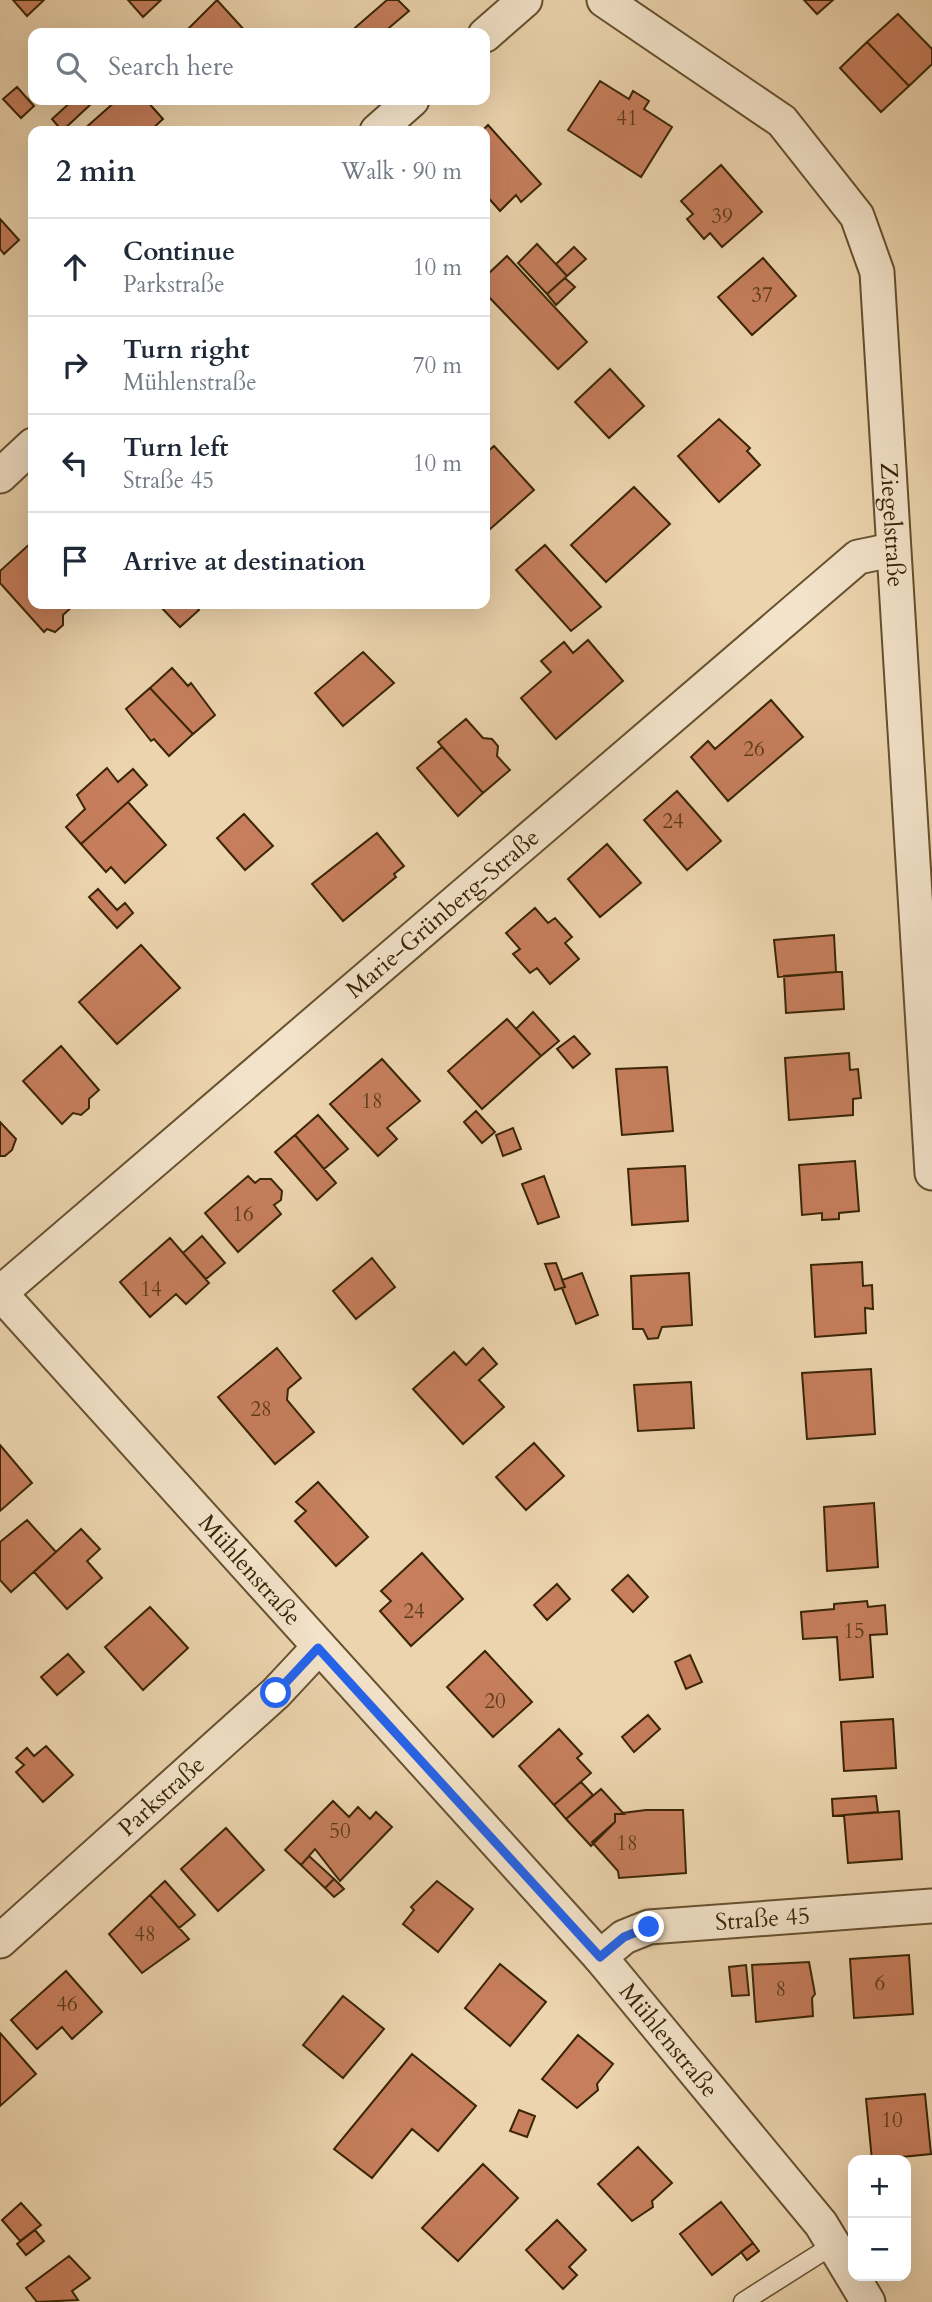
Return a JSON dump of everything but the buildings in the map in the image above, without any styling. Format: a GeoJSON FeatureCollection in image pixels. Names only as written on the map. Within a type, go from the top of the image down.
{"type":"FeatureCollection","features":[{"type":"Feature","properties":{"kind":"street"},"geometry":{"type":"LineString","coordinates":[[490,31],[524,0]]}},
{"type":"Feature","properties":{"kind":"street","name":"Ziegelstraße"},"geometry":{"type":"LineString","coordinates":[[604,0],[782,121],[857,216],[877,272],[932,1173]]}},
{"type":"Feature","properties":{"kind":"street"},"geometry":{"type":"LineString","coordinates":[[383,126],[406,105]]}},
{"type":"Feature","properties":{"kind":"street"},"geometry":{"type":"LineString","coordinates":[[0,475],[28,450]]}},
{"type":"Feature","properties":{"kind":"street","name":"Marie-Grünberg-Straße"},"geometry":{"type":"LineString","coordinates":[[0,1293],[858,556],[892,550]]}},
{"type":"Feature","properties":{"kind":"street","name":"Mühlenstraße"},"geometry":{"type":"LineString","coordinates":[[0,1293],[600,1957],[766,2154],[821,2224],[867,2302]]}},
{"type":"Feature","properties":{"kind":"street","name":"Parkstraße"},"geometry":{"type":"LineString","coordinates":[[0,1941],[276,1693],[318,1648]]}},
{"type":"Feature","properties":{"kind":"street","name":"Straße 45"},"geometry":{"type":"LineString","coordinates":[[600,1957],[624,1937],[649,1927],[932,1906]]}},
{"type":"Feature","properties":{"kind":"lane"},"geometry":{"type":"LineString","coordinates":[[743,2302],[833,2245]]}},
{"type":"Feature","properties":{"kind":"route"},"geometry":{"type":"LineString","coordinates":[[276,1693],[318,1648],[600,1957],[624,1937],[649,1927]]}}]}
